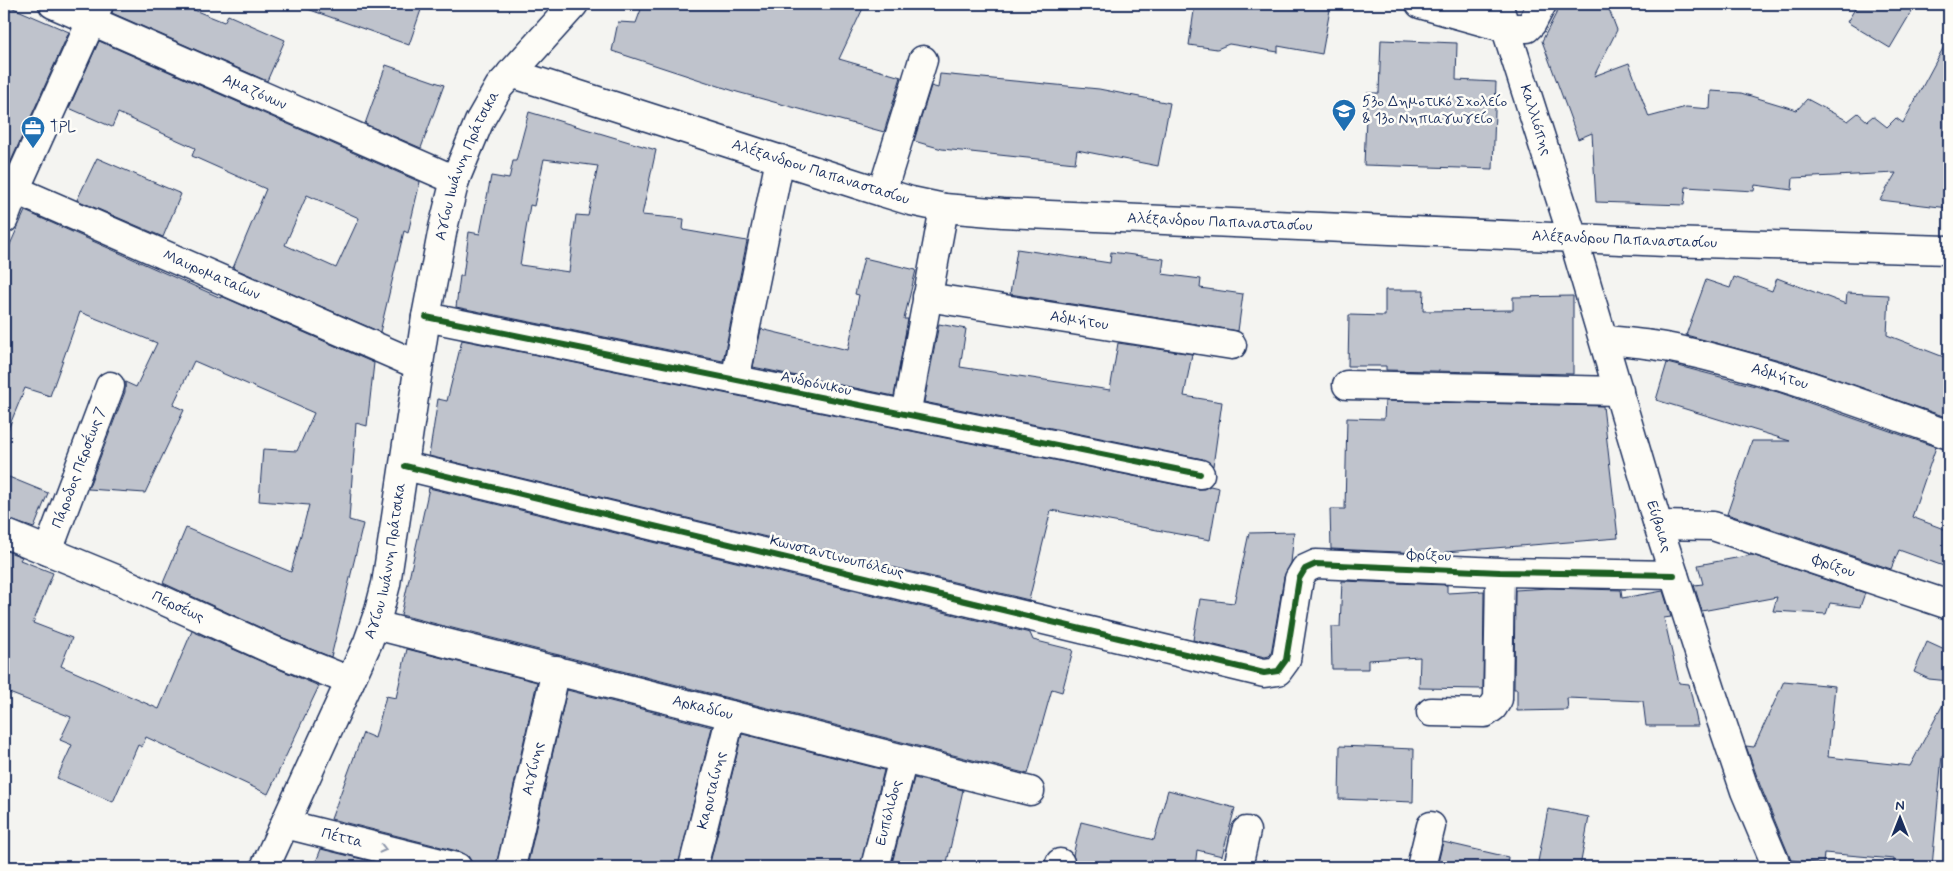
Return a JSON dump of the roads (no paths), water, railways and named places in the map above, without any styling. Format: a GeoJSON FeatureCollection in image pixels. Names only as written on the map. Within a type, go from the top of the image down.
{"type":"FeatureCollection","features":[{"type":"Feature","properties":{"kind":"street","name":"Αμαζόνων"},"geometry":{"type":"LineString","coordinates":[[53,4],[95,13],[455,180]]}},
{"type":"Feature","properties":{"kind":"street","name":"Αγίου Ιωάννη Πράτσικα"},"geometry":{"type":"LineString","coordinates":[[265,867],[375,625],[390,564],[426,317],[443,228],[455,180],[479,122],[500,87],[574,4]]}},
{"type":"Feature","properties":{"kind":"street"},"geometry":{"type":"LineString","coordinates":[[1420,4],[1502,16],[1527,28],[1532,23],[1542,4]]}},
{"type":"Feature","properties":{"kind":"street"},"geometry":{"type":"LineString","coordinates":[[4,218],[9,188],[95,13]]}},
{"type":"Feature","properties":{"kind":"street","name":"Καλλιόπης"},"geometry":{"type":"LineString","coordinates":[[1502,16],[1573,238]]}},
{"type":"Feature","properties":{"kind":"street"},"geometry":{"type":"LineString","coordinates":[[882,192],[923,60]]}},
{"type":"Feature","properties":{"kind":"street","name":"Αλέξανδρου Παπαναστασίου"},"geometry":{"type":"LineString","coordinates":[[511,73],[882,192],[944,208],[1003,213],[1573,238],[1949,250]]}},
{"type":"Feature","properties":{"kind":"street"},"geometry":{"type":"LineString","coordinates":[[735,380],[780,158]]}},
{"type":"Feature","properties":{"kind":"street","name":"Μαυροματαίων"},"geometry":{"type":"LineString","coordinates":[[9,188],[418,365]]}},
{"type":"Feature","properties":{"kind":"street"},"geometry":{"type":"LineString","coordinates":[[906,415],[944,208]]}},
{"type":"Feature","properties":{"kind":"street","name":"Εύβοιας"},"geometry":{"type":"LineString","coordinates":[[1573,238],[1674,575],[1733,756],[1777,867]]}},
{"type":"Feature","properties":{"kind":"street","name":"Αδμήτου"},"geometry":{"type":"LineString","coordinates":[[927,298],[1232,345]]}},
{"type":"Feature","properties":{"kind":"street","name":"Ανδρόνικου"},"geometry":{"type":"LineString","coordinates":[[426,317],[1200,474]]}},
{"type":"Feature","properties":{"kind":"street","name":"Αδμήτου"},"geometry":{"type":"LineString","coordinates":[[1604,339],[1678,350],[1739,365],[1816,387],[1949,435]]}},
{"type":"Feature","properties":{"kind":"street"},"geometry":{"type":"LineString","coordinates":[[1346,385],[1619,391]]}},
{"type":"Feature","properties":{"kind":"street","name":"Πάροδος Περσέως 7"},"geometry":{"type":"LineString","coordinates":[[48,551],[110,386]]}},
{"type":"Feature","properties":{"kind":"street","name":"Κωνσταντινουπόλεως"},"geometry":{"type":"LineString","coordinates":[[405,466],[1264,673]]}},
{"type":"Feature","properties":{"kind":"street","name":"Φρίξου"},"geometry":{"type":"LineString","coordinates":[[1658,525],[1713,526],[1949,606]]}},
{"type":"Feature","properties":{"kind":"street","name":"Περσέως"},"geometry":{"type":"LineString","coordinates":[[4,533],[275,651],[350,681]]}},
{"type":"Feature","properties":{"kind":"street","name":"Φρίξου"},"geometry":{"type":"LineString","coordinates":[[1264,673],[1278,671],[1286,660],[1298,579],[1305,569],[1316,564],[1500,572],[1674,575]]}},
{"type":"Feature","properties":{"kind":"street"},"geometry":{"type":"LineString","coordinates":[[1432,712],[1485,713],[1493,707],[1498,699],[1500,572]]}},
{"type":"Feature","properties":{"kind":"street","name":"Αρκαδίου"},"geometry":{"type":"LineString","coordinates":[[375,625],[1030,791]]}},
{"type":"Feature","properties":{"kind":"street","name":"Αιγίνης"},"geometry":{"type":"LineString","coordinates":[[511,867],[556,670]]}},
{"type":"Feature","properties":{"kind":"street","name":"Καρυταίνης"},"geometry":{"type":"LineString","coordinates":[[693,867],[730,715]]}},
{"type":"Feature","properties":{"kind":"street","name":"Ευπόλιδος"},"geometry":{"type":"LineString","coordinates":[[875,867],[903,759]]}},
{"type":"Feature","properties":{"kind":"street","name":"Πέττα"},"geometry":{"type":"LineString","coordinates":[[285,824],[457,867]]}},
{"type":"Feature","properties":{"kind":"street"},"geometry":{"type":"LineString","coordinates":[[1420,867],[1431,826]]}},
{"type":"Feature","properties":{"kind":"street"},"geometry":{"type":"LineString","coordinates":[[1238,867],[1246,831]]}},
{"type":"Feature","properties":{"kind":"place","name":"53ο Δημοτικό Σχολείο & 13ο Νηπιαγωγείο"},"geometry":{"type":"Point","coordinates":[1344,132]}},
{"type":"Feature","properties":{"kind":"place","name":"TPL"},"geometry":{"type":"Point","coordinates":[33,149]}}]}
